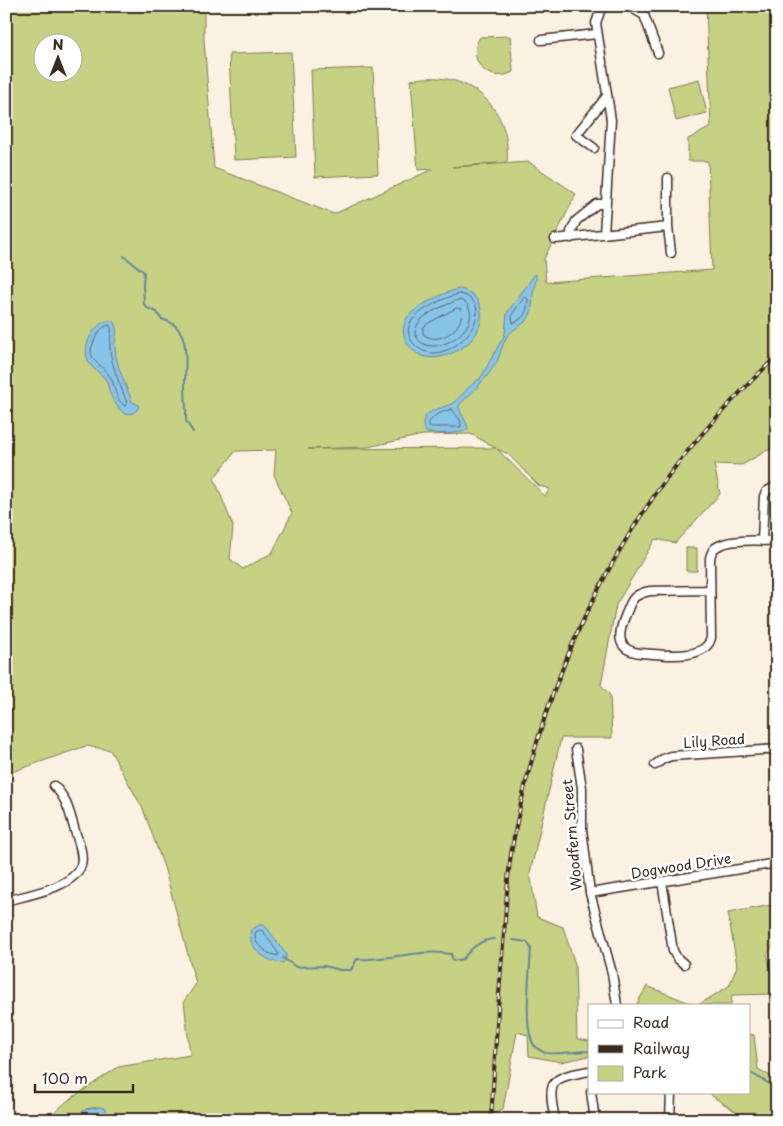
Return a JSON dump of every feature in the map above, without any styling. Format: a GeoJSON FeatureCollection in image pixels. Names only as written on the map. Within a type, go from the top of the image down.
{"type":"FeatureCollection","features":[{"type":"Feature","properties":{"kind":"street"},"geometry":{"type":"LineString","coordinates":[[602,6],[596,22],[611,120],[604,234]]}},
{"type":"Feature","properties":{"kind":"street"},"geometry":{"type":"LineString","coordinates":[[628,6],[644,14],[658,52]]}},
{"type":"Feature","properties":{"kind":"street"},"geometry":{"type":"LineString","coordinates":[[541,40],[597,34]]}},
{"type":"Feature","properties":{"kind":"street"},"geometry":{"type":"LineString","coordinates":[[594,148],[576,135],[607,96]]}},
{"type":"Feature","properties":{"kind":"street"},"geometry":{"type":"LineString","coordinates":[[668,178],[668,227],[671,253]]}},
{"type":"Feature","properties":{"kind":"street"},"geometry":{"type":"LineString","coordinates":[[571,238],[571,232],[576,221],[597,204],[606,204]]}},
{"type":"Feature","properties":{"kind":"street"},"geometry":{"type":"LineString","coordinates":[[555,239],[668,227]]}},
{"type":"Feature","properties":{"kind":"street"},"geometry":{"type":"LineString","coordinates":[[762,541],[764,496],[768,491],[777,486]]}},
{"type":"Feature","properties":{"kind":"street"},"geometry":{"type":"LineString","coordinates":[[710,590],[650,591],[641,593],[631,602],[621,626],[620,639],[623,645],[633,652],[640,653],[690,654],[701,652],[709,644],[711,638],[710,558],[713,550],[723,543],[777,541]]}},
{"type":"Feature","properties":{"kind":"street","name":"Woodfern Street"},"geometry":{"type":"LineString","coordinates":[[576,749],[582,788],[582,829],[590,893],[612,973],[616,1004]]}},
{"type":"Feature","properties":{"kind":"street","name":"Lily Road"},"geometry":{"type":"LineString","coordinates":[[655,766],[663,759],[671,756],[777,749]]}},
{"type":"Feature","properties":{"kind":"street"},"geometry":{"type":"LineString","coordinates":[[6,901],[67,882],[76,874],[81,865],[80,848],[65,801],[54,786]]}},
{"type":"Feature","properties":{"kind":"street","name":"Dogwood Drive"},"geometry":{"type":"LineString","coordinates":[[590,893],[777,863]]}},
{"type":"Feature","properties":{"kind":"street"},"geometry":{"type":"LineString","coordinates":[[662,881],[673,951],[684,964]]}},
{"type":"Feature","properties":{"kind":"street"},"geometry":{"type":"LineString","coordinates":[[555,1120],[550,1093],[554,1084],[562,1077],[588,1072]]}},
{"type":"Feature","properties":{"kind":"street"},"geometry":{"type":"LineString","coordinates":[[592,1094],[595,1120]]}},
{"type":"Feature","properties":{"kind":"street"},"geometry":{"type":"LineString","coordinates":[[670,1120],[671,1094]]}},
{"type":"Feature","properties":{"kind":"green space"},"geometry":{"type":"Polygon","coordinates":[[[6,6],[204,6],[204,40],[214,168],[334,214],[433,169],[418,170],[411,80],[431,78],[450,80],[467,86],[482,95],[502,123],[507,142],[507,162],[452,167],[529,162],[576,194],[544,259],[546,282],[712,270],[708,161],[688,161],[688,139],[711,127],[706,6],[777,6],[777,448],[768,450],[742,465],[714,464],[720,494],[675,543],[655,539],[616,605],[601,685],[610,695],[612,738],[561,738],[530,873],[537,917],[563,927],[575,964],[577,1039],[588,1041],[588,1056],[561,1062],[529,1056],[528,1035],[517,1032],[503,1109],[484,1117],[483,1120],[86,1120],[92,1116],[105,1114],[99,1107],[86,1109],[79,1117],[83,1120],[46,1120],[66,1102],[118,1067],[190,1055],[184,1001],[196,984],[164,867],[143,809],[110,750],[86,746],[6,774],[6,6]],[[471,434],[423,435],[368,447],[308,449],[496,448],[471,434]],[[497,449],[545,496],[550,489],[539,486],[508,454],[497,449]],[[276,450],[236,451],[214,478],[233,526],[230,559],[243,569],[272,553],[292,513],[274,475],[276,450]]]}},
{"type":"Feature","properties":{"kind":"green space"},"geometry":{"type":"Polygon","coordinates":[[[510,36],[513,72],[504,75],[488,73],[482,68],[475,54],[480,37],[510,36]]]}},
{"type":"Feature","properties":{"kind":"green space"},"geometry":{"type":"Polygon","coordinates":[[[291,52],[296,157],[234,160],[229,54],[291,52]]]}},
{"type":"Feature","properties":{"kind":"green space"},"geometry":{"type":"Polygon","coordinates":[[[373,68],[378,174],[315,177],[311,70],[373,68]]]}},
{"type":"Feature","properties":{"kind":"green space"},"geometry":{"type":"Polygon","coordinates":[[[699,79],[707,113],[676,121],[668,87],[699,79]]]}},
{"type":"Feature","properties":{"kind":"green space"},"geometry":{"type":"Polygon","coordinates":[[[686,548],[697,548],[697,571],[686,571],[686,548]]]}},
{"type":"Feature","properties":{"kind":"green space"},"geometry":{"type":"Polygon","coordinates":[[[777,904],[777,941],[767,954],[777,994],[732,995],[731,1004],[700,1004],[729,986],[737,966],[728,913],[777,904]]]}},
{"type":"Feature","properties":{"kind":"green space"},"geometry":{"type":"Polygon","coordinates":[[[647,986],[692,1004],[637,1004],[647,986]]]}},
{"type":"Feature","properties":{"kind":"green space"},"geometry":{"type":"Polygon","coordinates":[[[750,1034],[754,1035],[758,1069],[777,1080],[777,1118],[773,1120],[736,1120],[736,1112],[712,1094],[750,1094],[750,1034]]]}},
{"type":"Feature","properties":{"kind":"water"},"geometry":{"type":"Polygon","coordinates":[[[535,274],[536,279],[530,315],[525,322],[507,337],[493,368],[477,388],[459,405],[468,429],[455,433],[427,433],[423,423],[427,414],[454,402],[480,379],[505,334],[507,313],[535,274]]]}},
{"type":"Feature","properties":{"kind":"water"},"geometry":{"type":"Polygon","coordinates":[[[460,289],[474,296],[481,309],[480,323],[473,338],[462,348],[445,356],[429,357],[417,353],[408,345],[404,335],[403,329],[407,318],[432,300],[448,292],[460,289]]]}},
{"type":"Feature","properties":{"kind":"water"},"geometry":{"type":"Polygon","coordinates":[[[107,321],[113,321],[115,325],[115,344],[119,368],[132,402],[139,405],[137,410],[132,413],[124,414],[113,400],[106,380],[89,363],[87,357],[86,351],[89,338],[97,328],[107,321]]]}},
{"type":"Feature","properties":{"kind":"water"},"geometry":{"type":"Polygon","coordinates":[[[259,925],[264,925],[267,928],[286,954],[283,963],[265,957],[255,948],[250,936],[251,930],[259,925]]]}},
{"type":"Feature","properties":{"kind":"water"},"geometry":{"type":"Polygon","coordinates":[[[104,1108],[105,1114],[92,1116],[86,1120],[79,1117],[84,1110],[104,1108]]]}},
{"type":"Feature","properties":{"kind":"waterway"},"geometry":{"type":"LineString","coordinates":[[124,256],[144,272],[144,304],[147,308],[157,312],[161,319],[178,328],[182,336],[186,354],[186,421],[193,432]]}},
{"type":"Feature","properties":{"kind":"waterway"},"geometry":{"type":"LineString","coordinates":[[283,958],[296,967],[324,966],[340,970],[351,970],[357,959],[416,953],[451,954],[453,961],[463,959],[469,951],[481,942],[495,939]]}},
{"type":"Feature","properties":{"kind":"waterway"},"geometry":{"type":"LineString","coordinates":[[513,940],[527,942],[531,948],[528,1018],[534,1044],[547,1053],[588,1051]]}},
{"type":"Feature","properties":{"kind":"waterway"},"geometry":{"type":"LineString","coordinates":[[750,1073],[777,1088]]}},
{"type":"Feature","properties":{"kind":"railway"},"geometry":{"type":"LineString","coordinates":[[491,1120],[500,980],[511,854],[521,803],[549,703],[589,608],[613,562],[640,518],[669,475],[694,443],[777,356]]}}]}
